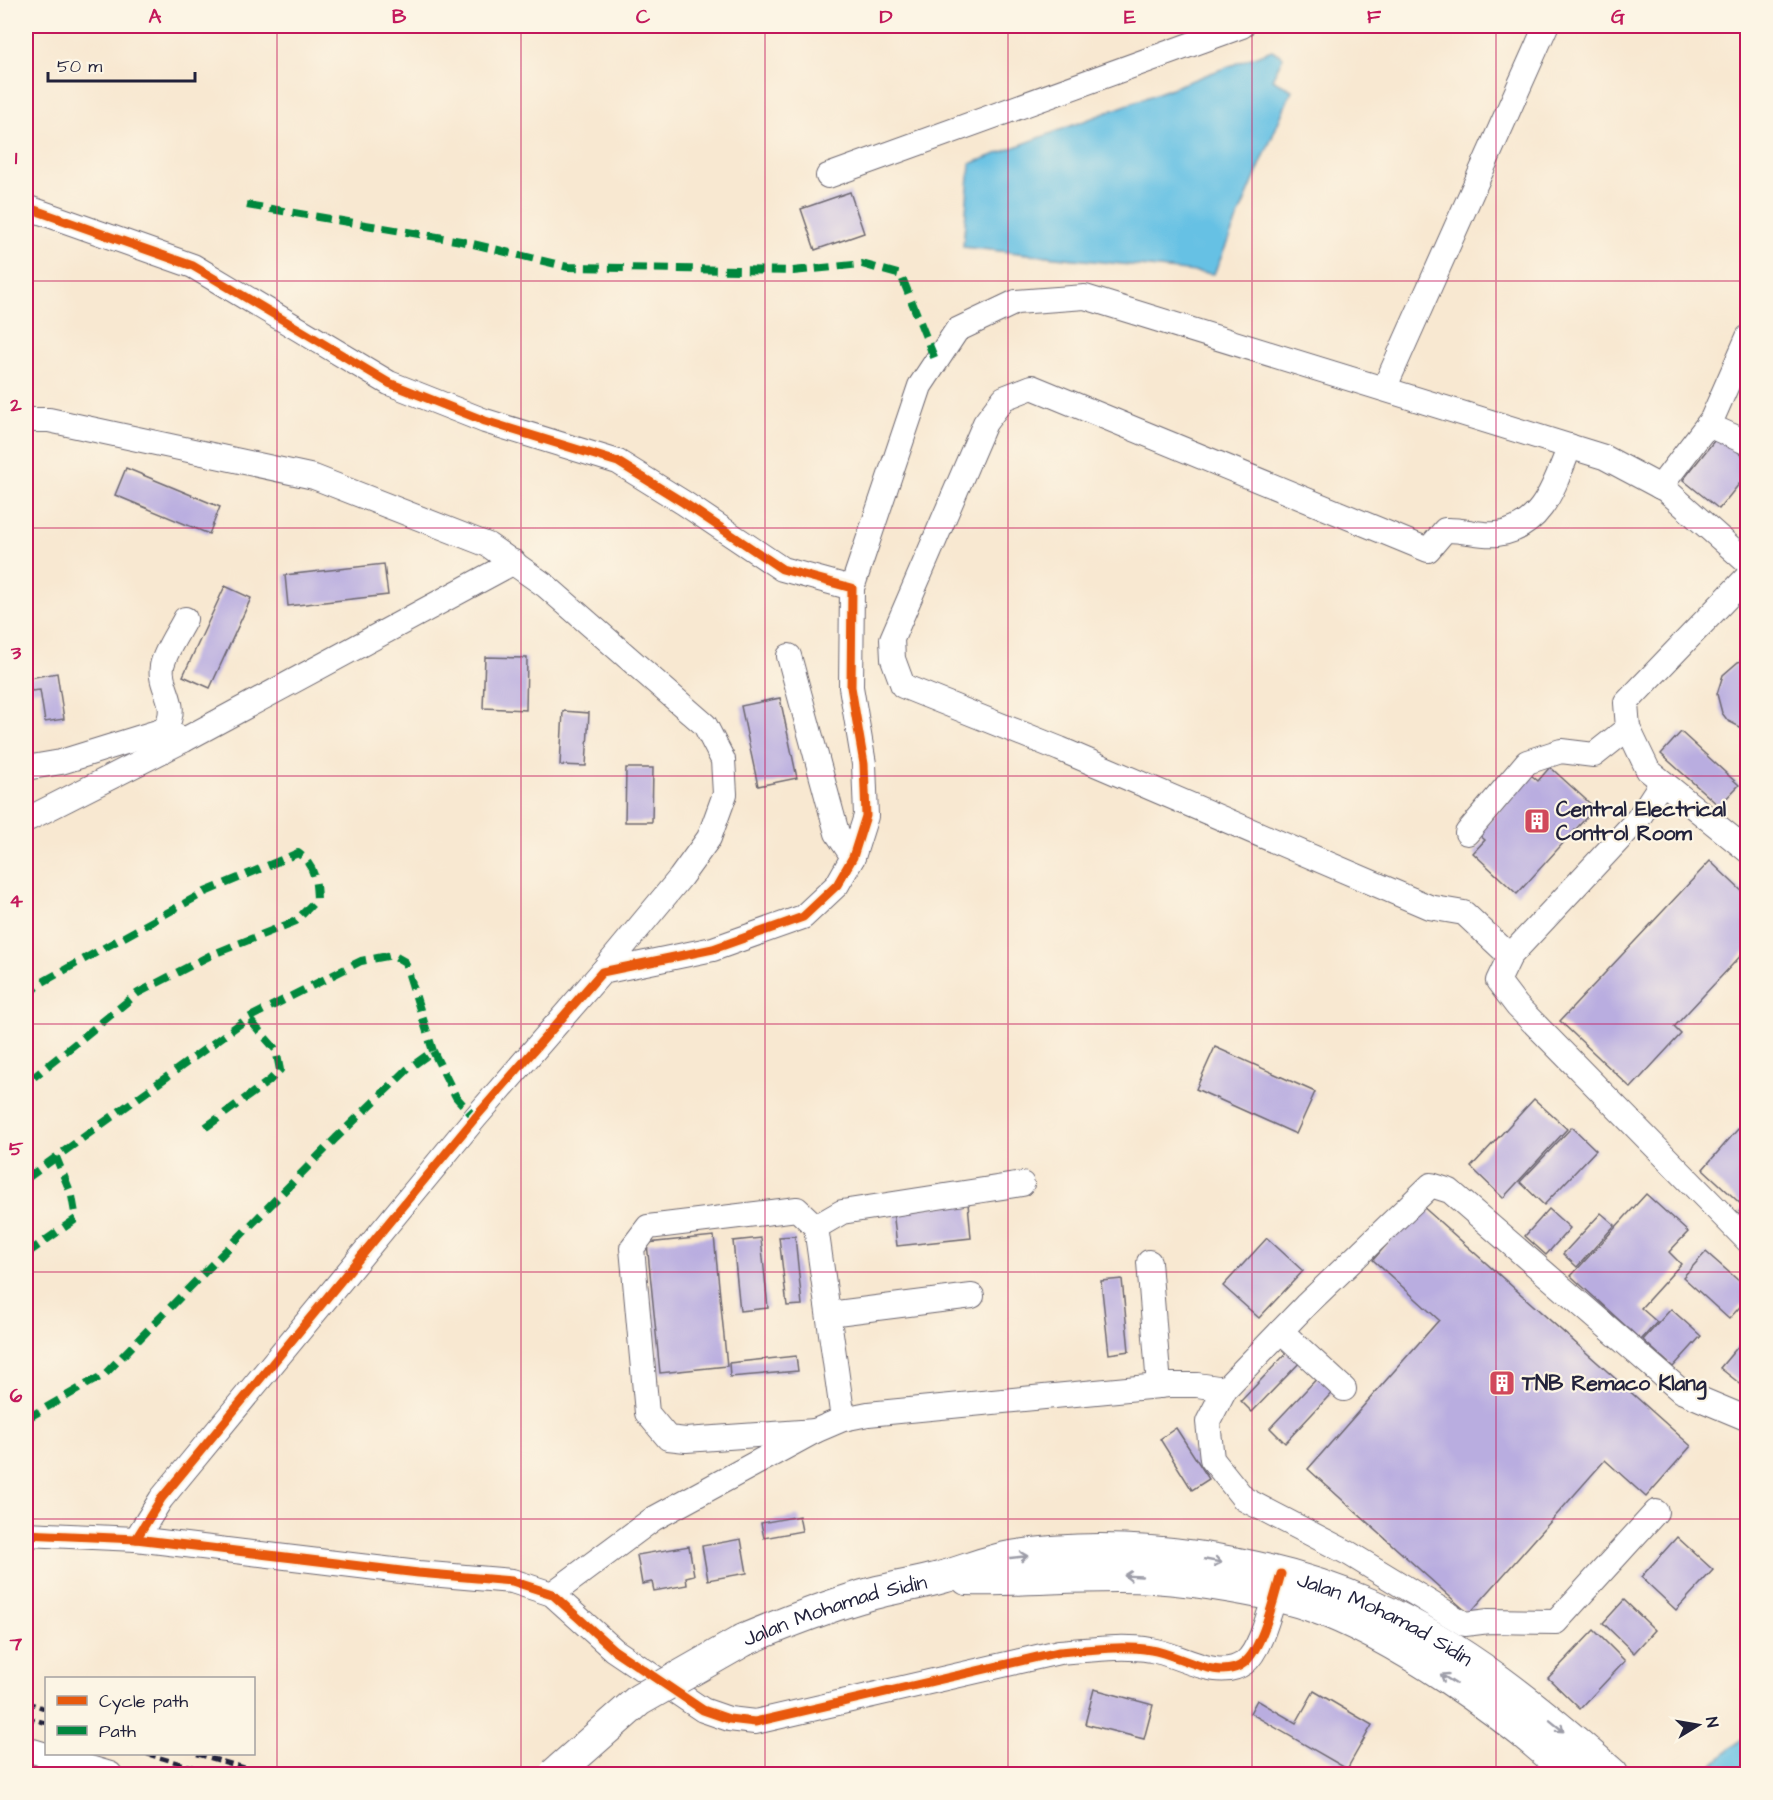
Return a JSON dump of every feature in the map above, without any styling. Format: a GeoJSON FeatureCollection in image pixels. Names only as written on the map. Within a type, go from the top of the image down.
{"type":"FeatureCollection","features":[{"type":"Feature","properties":{"kind":"main road","name":"Jalan Mohamad Sidin"},"geometry":{"type":"LineString","coordinates":[[555,1774],[639,1700],[744,1640],[861,1596],[942,1578],[1012,1580],[1064,1576],[1155,1577],[1278,1585],[1316,1584],[1374,1607],[1433,1638],[1503,1701],[1571,1774]]}},
{"type":"Feature","properties":{"kind":"main road","name":"Jalan Mohamad Sidin"},"geometry":{"type":"LineString","coordinates":[[1503,1701],[1612,1774]]}},
{"type":"Feature","properties":{"kind":"street"},"geometry":{"type":"LineString","coordinates":[[828,176],[1242,26]]}},
{"type":"Feature","properties":{"kind":"street"},"geometry":{"type":"LineString","coordinates":[[1384,389],[1546,26]]}},
{"type":"Feature","properties":{"kind":"street"},"geometry":{"type":"LineString","coordinates":[[26,207],[193,267],[389,382],[485,421],[618,462],[782,569],[852,588]]}},
{"type":"Feature","properties":{"kind":"street"},"geometry":{"type":"LineString","coordinates":[[602,972],[713,949],[804,916],[837,885],[853,857],[867,816],[864,764],[851,687],[852,588],[920,386],[957,330],[1016,302],[1085,297],[1604,457],[1660,487],[1747,565],[1626,703],[1628,728],[1648,770],[1748,851]]}},
{"type":"Feature","properties":{"kind":"street"},"geometry":{"type":"LineString","coordinates":[[1660,487],[1708,425],[1748,337]]}},
{"type":"Feature","properties":{"kind":"street"},"geometry":{"type":"LineString","coordinates":[[1510,956],[1464,914],[1429,907],[1071,754],[903,686],[893,659],[892,639],[985,423],[1004,398],[1032,387],[1428,550],[1445,530],[1496,534],[1524,526],[1548,501],[1570,446]]}},
{"type":"Feature","properties":{"kind":"street"},"geometry":{"type":"LineString","coordinates":[[26,420],[49,420],[314,477],[488,545],[555,593],[705,725],[723,760],[725,795],[709,838],[680,878],[475,1118],[161,1499],[136,1539]]}},
{"type":"Feature","properties":{"kind":"street"},"geometry":{"type":"LineString","coordinates":[[1708,425],[1748,443]]}},
{"type":"Feature","properties":{"kind":"street"},"geometry":{"type":"LineString","coordinates":[[26,820],[174,735],[514,562]]}},
{"type":"Feature","properties":{"kind":"street"},"geometry":{"type":"LineString","coordinates":[[174,735],[162,667],[185,620]]}},
{"type":"Feature","properties":{"kind":"street"},"geometry":{"type":"LineString","coordinates":[[789,656],[837,833],[853,857]]}},
{"type":"Feature","properties":{"kind":"street"},"geometry":{"type":"LineString","coordinates":[[1467,833],[1527,762],[1561,751],[1594,755],[1628,728]]}},
{"type":"Feature","properties":{"kind":"street"},"geometry":{"type":"LineString","coordinates":[[26,768],[62,762],[174,735]]}},
{"type":"Feature","properties":{"kind":"street"},"geometry":{"type":"LineString","coordinates":[[1662,782],[1638,819],[1510,956],[1498,981],[1517,1006],[1748,1241]]}},
{"type":"Feature","properties":{"kind":"street"},"geometry":{"type":"LineString","coordinates":[[816,1227],[842,1212],[1022,1184]]}},
{"type":"Feature","properties":{"kind":"street"},"geometry":{"type":"LineString","coordinates":[[1656,1512],[1556,1622],[1489,1621],[1465,1624],[1350,1554],[1244,1498],[1212,1459],[1208,1422],[1225,1389],[1281,1331],[1431,1185],[1450,1191],[1681,1391],[1748,1419]]}},
{"type":"Feature","properties":{"kind":"street"},"geometry":{"type":"LineString","coordinates":[[815,1431],[686,1440],[668,1438],[646,1413],[632,1248],[648,1227],[797,1209],[816,1227],[843,1419]]}},
{"type":"Feature","properties":{"kind":"street"},"geometry":{"type":"LineString","coordinates":[[1149,1262],[1159,1386]]}},
{"type":"Feature","properties":{"kind":"street"},"geometry":{"type":"LineString","coordinates":[[829,1314],[972,1296]]}},
{"type":"Feature","properties":{"kind":"street"},"geometry":{"type":"LineString","coordinates":[[1281,1331],[1344,1389]]}},
{"type":"Feature","properties":{"kind":"street"},"geometry":{"type":"LineString","coordinates":[[552,1594],[653,1519],[815,1431],[843,1419],[868,1414],[1159,1386],[1197,1385],[1225,1389]]}},
{"type":"Feature","properties":{"kind":"street"},"geometry":{"type":"LineString","coordinates":[[26,1534],[136,1539],[418,1573],[512,1581],[552,1594],[614,1650],[703,1710],[729,1719],[755,1722],[1059,1652],[1111,1648],[1152,1650],[1221,1670],[1234,1668],[1245,1662],[1258,1643],[1278,1585]]}},
{"type":"Feature","properties":{"kind":"street"},"geometry":{"type":"LineString","coordinates":[[26,1749],[45,1755]]}},
{"type":"Feature","properties":{"kind":"street"},"geometry":{"type":"LineString","coordinates":[[46,1755],[110,1774]]}},
{"type":"Feature","properties":{"kind":"water"},"geometry":{"type":"Polygon","coordinates":[[[1272,50],[1283,57],[1272,79],[1292,90],[1214,274],[963,247],[970,164],[1272,50]]]}},
{"type":"Feature","properties":{"kind":"water"},"geometry":{"type":"Polygon","coordinates":[[[1747,1734],[1747,1774],[1703,1774],[1747,1734]]]}},
{"type":"Feature","properties":{"kind":"building"},"geometry":{"type":"Polygon","coordinates":[[[850,192],[864,233],[815,250],[801,209],[850,192]]]}},
{"type":"Feature","properties":{"kind":"building"},"geometry":{"type":"Polygon","coordinates":[[[1718,436],[1748,460],[1748,473],[1719,509],[1683,480],[1718,436]]]}},
{"type":"Feature","properties":{"kind":"building"},"geometry":{"type":"Polygon","coordinates":[[[126,468],[220,507],[209,534],[115,495],[126,468]]]}},
{"type":"Feature","properties":{"kind":"building"},"geometry":{"type":"Polygon","coordinates":[[[384,564],[388,595],[288,606],[285,575],[384,564]]]}},
{"type":"Feature","properties":{"kind":"building"},"geometry":{"type":"Polygon","coordinates":[[[225,586],[251,598],[210,688],[183,676],[225,586]]]}},
{"type":"Feature","properties":{"kind":"building"},"geometry":{"type":"Polygon","coordinates":[[[485,657],[527,658],[526,710],[483,708],[485,657]]]}},
{"type":"Feature","properties":{"kind":"building"},"geometry":{"type":"Polygon","coordinates":[[[1748,659],[1748,730],[1746,730],[1728,721],[1722,713],[1717,694],[1723,675],[1738,662],[1748,659]]]}},
{"type":"Feature","properties":{"kind":"building"},"geometry":{"type":"Polygon","coordinates":[[[57,673],[64,719],[45,722],[40,690],[31,691],[29,678],[57,673]]]}},
{"type":"Feature","properties":{"kind":"building"},"geometry":{"type":"Polygon","coordinates":[[[780,698],[797,778],[758,786],[741,706],[780,698]]]}},
{"type":"Feature","properties":{"kind":"building"},"geometry":{"type":"Polygon","coordinates":[[[563,711],[589,713],[586,766],[560,765],[563,711]]]}},
{"type":"Feature","properties":{"kind":"building"},"geometry":{"type":"Polygon","coordinates":[[[27,712],[30,741],[26,741],[27,712]]]}},
{"type":"Feature","properties":{"kind":"building"},"geometry":{"type":"Polygon","coordinates":[[[1681,732],[1739,785],[1719,806],[1661,754],[1681,732]]]}},
{"type":"Feature","properties":{"kind":"building","name":"Central Electrical Control Room"},"geometry":{"type":"Polygon","coordinates":[[[1550,767],[1595,808],[1517,894],[1473,853],[1485,840],[1478,834],[1531,775],[1538,781],[1550,767]]]}},
{"type":"Feature","properties":{"kind":"building"},"geometry":{"type":"Polygon","coordinates":[[[626,768],[653,768],[652,822],[625,822],[626,768]]]}},
{"type":"Feature","properties":{"kind":"building"},"geometry":{"type":"Polygon","coordinates":[[[1710,861],[1748,897],[1748,948],[1674,1027],[1681,1034],[1631,1088],[1560,1021],[1710,861]]]}},
{"type":"Feature","properties":{"kind":"building"},"geometry":{"type":"Polygon","coordinates":[[[1215,1047],[1315,1092],[1296,1134],[1196,1089],[1215,1047]]]}},
{"type":"Feature","properties":{"kind":"building"},"geometry":{"type":"Polygon","coordinates":[[[1534,1099],[1567,1129],[1503,1198],[1471,1167],[1534,1099]]]}},
{"type":"Feature","properties":{"kind":"building"},"geometry":{"type":"Polygon","coordinates":[[[1572,1127],[1596,1150],[1544,1205],[1520,1182],[1572,1127]]]}},
{"type":"Feature","properties":{"kind":"building"},"geometry":{"type":"Polygon","coordinates":[[[1738,1129],[1748,1138],[1748,1218],[1740,1211],[1744,1207],[1703,1169],[1738,1129]]]}},
{"type":"Feature","properties":{"kind":"building"},"geometry":{"type":"Polygon","coordinates":[[[1646,1194],[1688,1232],[1669,1252],[1681,1264],[1641,1308],[1657,1322],[1641,1340],[1571,1276],[1646,1194]]]}},
{"type":"Feature","properties":{"kind":"building"},"geometry":{"type":"Polygon","coordinates":[[[968,1203],[971,1238],[897,1246],[893,1210],[968,1203]]]}},
{"type":"Feature","properties":{"kind":"building","name":"TNB Remaco Klang"},"geometry":{"type":"Polygon","coordinates":[[[1421,1205],[1691,1446],[1646,1497],[1605,1460],[1469,1614],[1308,1469],[1439,1320],[1373,1260],[1421,1205]]]}},
{"type":"Feature","properties":{"kind":"building"},"geometry":{"type":"Polygon","coordinates":[[[1549,1209],[1570,1228],[1546,1255],[1525,1236],[1549,1209]]]}},
{"type":"Feature","properties":{"kind":"building"},"geometry":{"type":"Polygon","coordinates":[[[1601,1213],[1615,1225],[1577,1267],[1563,1254],[1601,1213]]]}},
{"type":"Feature","properties":{"kind":"building"},"geometry":{"type":"Polygon","coordinates":[[[714,1236],[727,1366],[660,1373],[647,1243],[714,1236]]]}},
{"type":"Feature","properties":{"kind":"building"},"geometry":{"type":"Polygon","coordinates":[[[795,1236],[802,1305],[787,1306],[779,1237],[795,1236]]]}},
{"type":"Feature","properties":{"kind":"building"},"geometry":{"type":"Polygon","coordinates":[[[761,1238],[768,1308],[740,1311],[733,1241],[761,1238]]]}},
{"type":"Feature","properties":{"kind":"building"},"geometry":{"type":"Polygon","coordinates":[[[1267,1238],[1303,1271],[1259,1318],[1223,1286],[1267,1238]]]}},
{"type":"Feature","properties":{"kind":"building"},"geometry":{"type":"Polygon","coordinates":[[[1706,1252],[1748,1289],[1748,1298],[1729,1319],[1683,1277],[1706,1252]]]}},
{"type":"Feature","properties":{"kind":"building"},"geometry":{"type":"Polygon","coordinates":[[[1122,1279],[1129,1351],[1109,1354],[1101,1281],[1122,1279]]]}},
{"type":"Feature","properties":{"kind":"building"},"geometry":{"type":"Polygon","coordinates":[[[1671,1309],[1701,1336],[1673,1367],[1643,1340],[1671,1309]]]}},
{"type":"Feature","properties":{"kind":"building"},"geometry":{"type":"Polygon","coordinates":[[[1746,1337],[1748,1338],[1748,1390],[1720,1368],[1746,1337]]]}},
{"type":"Feature","properties":{"kind":"building"},"geometry":{"type":"Polygon","coordinates":[[[1294,1345],[1306,1356],[1252,1412],[1241,1401],[1294,1345]]]}},
{"type":"Feature","properties":{"kind":"building"},"geometry":{"type":"Polygon","coordinates":[[[796,1356],[798,1371],[730,1377],[729,1363],[796,1356]]]}},
{"type":"Feature","properties":{"kind":"building"},"geometry":{"type":"Polygon","coordinates":[[[1324,1371],[1339,1385],[1285,1443],[1270,1428],[1324,1371]]]}},
{"type":"Feature","properties":{"kind":"building"},"geometry":{"type":"Polygon","coordinates":[[[1176,1428],[1209,1479],[1192,1490],[1160,1439],[1176,1428]]]}},
{"type":"Feature","properties":{"kind":"building"},"geometry":{"type":"Polygon","coordinates":[[[799,1516],[802,1531],[764,1538],[761,1523],[799,1516]]]}},
{"type":"Feature","properties":{"kind":"building"},"geometry":{"type":"Polygon","coordinates":[[[1677,1537],[1713,1570],[1676,1610],[1641,1577],[1677,1537]]]}},
{"type":"Feature","properties":{"kind":"building"},"geometry":{"type":"Polygon","coordinates":[[[741,1539],[747,1573],[708,1580],[702,1546],[741,1539]]]}},
{"type":"Feature","properties":{"kind":"building"},"geometry":{"type":"Polygon","coordinates":[[[689,1546],[694,1575],[686,1577],[687,1585],[654,1591],[652,1582],[642,1584],[637,1555],[689,1546]]]}},
{"type":"Feature","properties":{"kind":"building"},"geometry":{"type":"Polygon","coordinates":[[[1624,1600],[1655,1630],[1634,1653],[1603,1623],[1624,1600]]]}},
{"type":"Feature","properties":{"kind":"building"},"geometry":{"type":"Polygon","coordinates":[[[1594,1630],[1625,1661],[1580,1709],[1548,1678],[1594,1630]]]}},
{"type":"Feature","properties":{"kind":"building"},"geometry":{"type":"Polygon","coordinates":[[[1094,1689],[1153,1705],[1144,1739],[1085,1724],[1094,1689]]]}},
{"type":"Feature","properties":{"kind":"building"},"geometry":{"type":"Polygon","coordinates":[[[1314,1691],[1372,1725],[1347,1769],[1250,1713],[1257,1700],[1296,1723],[1314,1691]]]}},
{"type":"Feature","properties":{"kind":"railway"},"geometry":{"type":"LineString","coordinates":[[26,1702],[45,1709]]}},
{"type":"Feature","properties":{"kind":"railway"},"geometry":{"type":"LineString","coordinates":[[26,1717],[45,1723]]}},
{"type":"Feature","properties":{"kind":"railway"},"geometry":{"type":"LineString","coordinates":[[150,1755],[217,1774]]}},
{"type":"Feature","properties":{"kind":"railway"},"geometry":{"type":"LineString","coordinates":[[200,1755],[266,1774]]}},
{"type":"Feature","properties":{"kind":"marked path"},"geometry":{"type":"LineString","coordinates":[[247,205],[461,241],[568,267],[793,271],[862,264],[901,275],[936,362]]}},
{"type":"Feature","properties":{"kind":"marked path"},"geometry":{"type":"LineString","coordinates":[[26,997],[41,983],[205,892],[298,853],[311,868],[315,879],[317,899],[296,921],[211,955],[138,993],[34,1077]]}},
{"type":"Feature","properties":{"kind":"marked path"},"geometry":{"type":"LineString","coordinates":[[26,1179],[248,1018],[361,961],[393,955],[405,962],[433,1051]]}},
{"type":"Feature","properties":{"kind":"marked path"},"geometry":{"type":"LineString","coordinates":[[206,1127],[269,1081],[280,1070],[276,1050],[248,1018]]}},
{"type":"Feature","properties":{"kind":"marked path"},"geometry":{"type":"LineString","coordinates":[[26,1419],[105,1374],[336,1138],[408,1069],[433,1051],[456,1097],[475,1118]]}},
{"type":"Feature","properties":{"kind":"marked path"},"geometry":{"type":"LineString","coordinates":[[26,1254],[76,1219],[72,1196],[56,1157]]}},
{"type":"Feature","properties":{"kind":"cycle path"},"geometry":{"type":"LineString","coordinates":[[26,207],[193,266],[389,383],[485,421],[618,462],[782,569],[852,588],[851,687],[864,764],[866,816],[853,857],[837,885],[803,917],[713,949],[602,972],[475,1118],[161,1499],[136,1539]]}},
{"type":"Feature","properties":{"kind":"cycle path"},"geometry":{"type":"LineString","coordinates":[[26,1534],[136,1539],[418,1573],[512,1581],[552,1594],[614,1650],[703,1710],[729,1719],[755,1722],[1059,1652],[1105,1648],[1151,1650],[1211,1669],[1234,1668],[1244,1663],[1257,1646],[1267,1622],[1281,1574]]}},
{"type":"Feature","properties":{"kind":"place","name":"Central Electrical Control Room"},"geometry":{"type":"Point","coordinates":[1537,821]}},
{"type":"Feature","properties":{"kind":"place","name":"TNB Remaco Klang"},"geometry":{"type":"Point","coordinates":[1502,1383]}}]}
